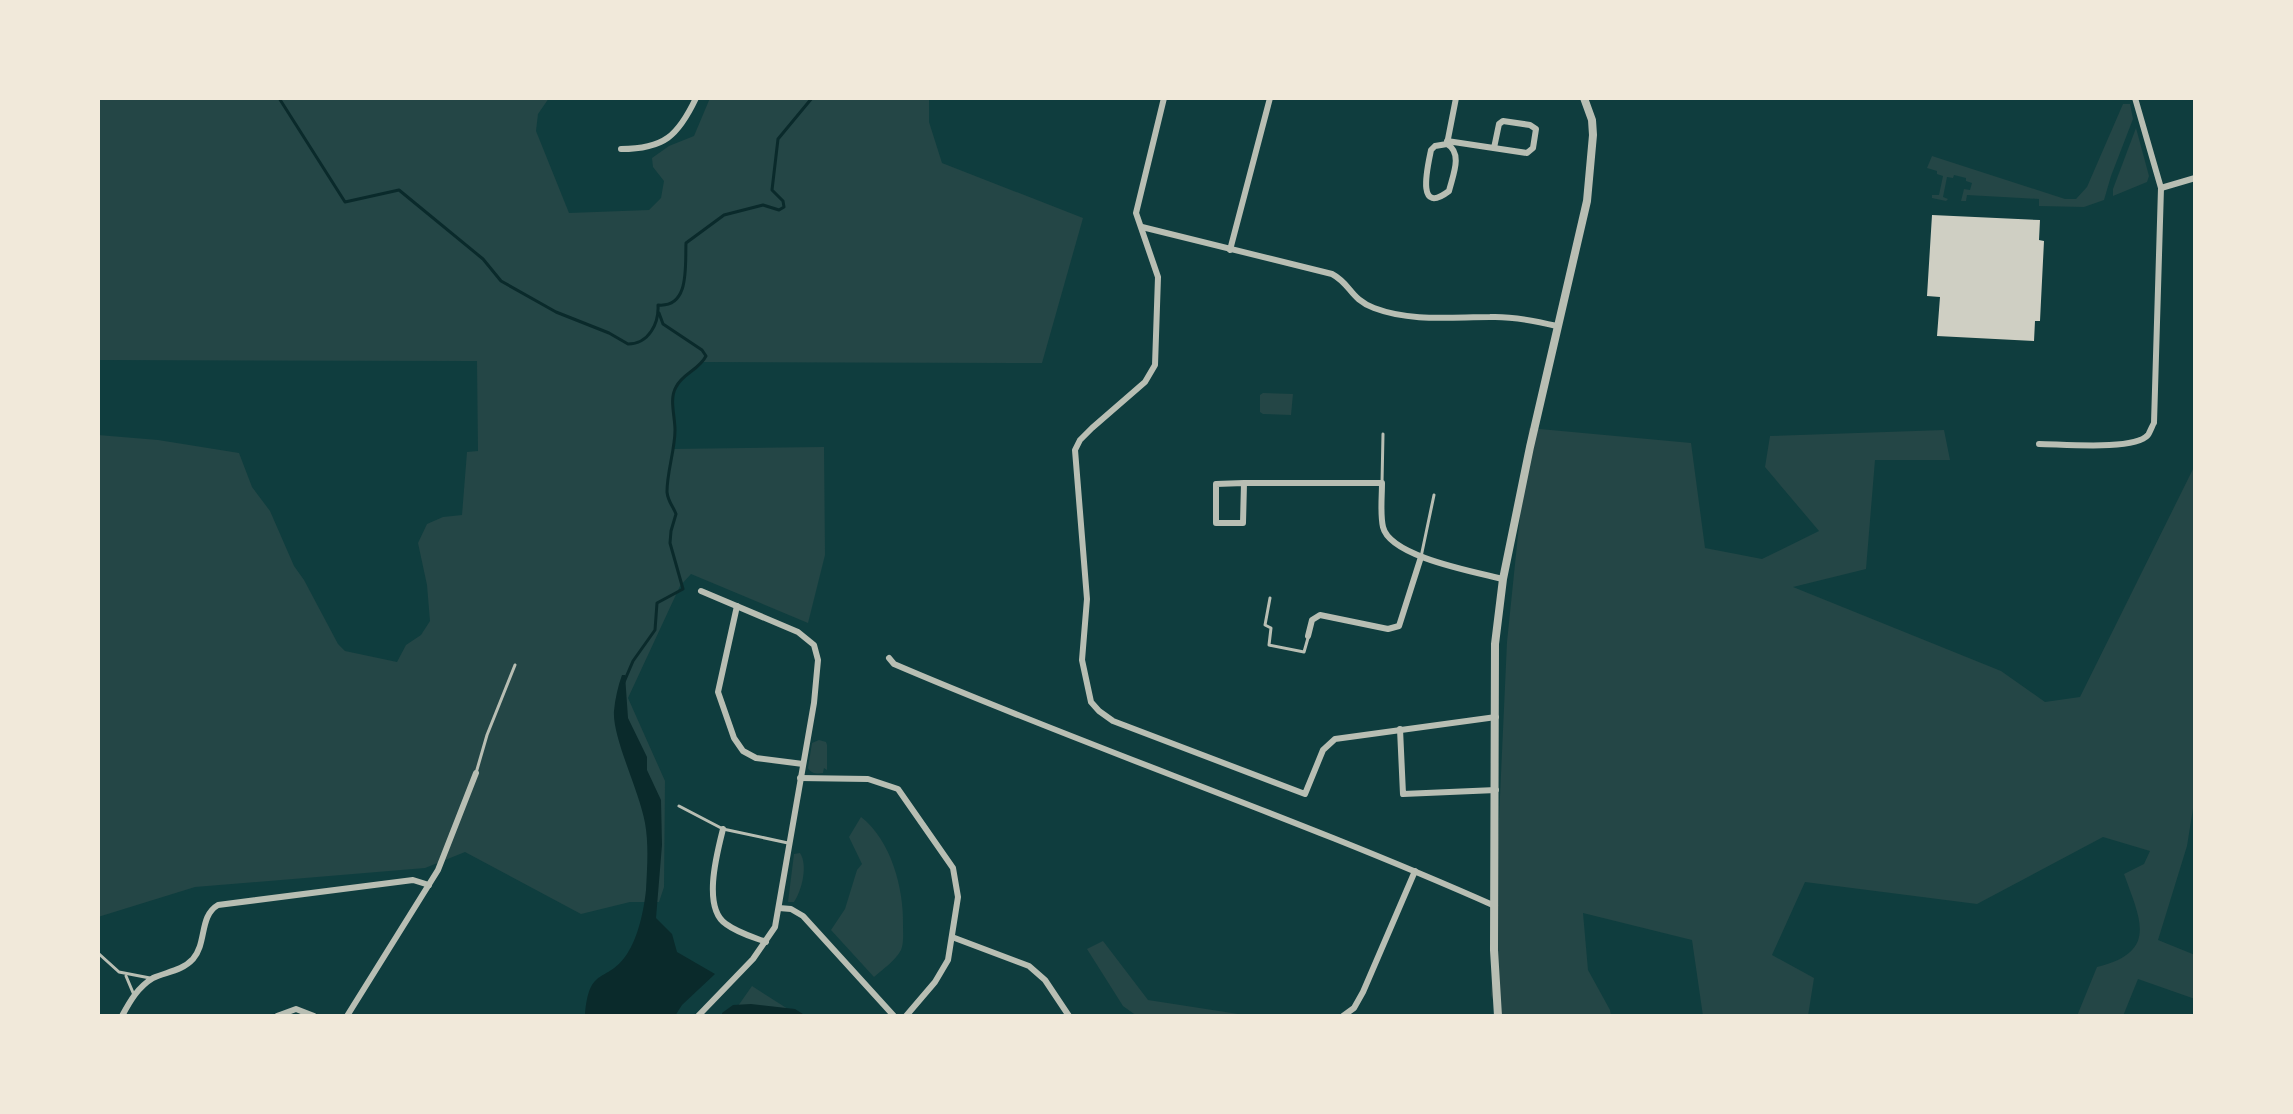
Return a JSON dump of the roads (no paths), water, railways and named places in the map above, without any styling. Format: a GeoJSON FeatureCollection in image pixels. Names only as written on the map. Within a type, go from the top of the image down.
{"type":"FeatureCollection","features":[{"type":"Feature","properties":{"kind":"street"},"geometry":{"type":"LineString","coordinates":[[621,149],[657,146],[674,132],[696,98]]}},
{"type":"Feature","properties":{"kind":"street"},"geometry":{"type":"LineString","coordinates":[[1164,98],[1136,209],[1159,283],[1155,365],[1145,382],[1092,428],[1075,450],[1087,599],[1082,660],[1091,702],[1113,721],[1305,794],[1328,743],[1335,739],[1496,717]]}},
{"type":"Feature","properties":{"kind":"street"},"geometry":{"type":"LineString","coordinates":[[1230,250],[1270,98]]}},
{"type":"Feature","properties":{"kind":"street"},"geometry":{"type":"LineString","coordinates":[[1447,142],[1456,98]]}},
{"type":"Feature","properties":{"kind":"street"},"geometry":{"type":"LineString","coordinates":[[1498,1016],[1494,950],[1495,644],[1503,579],[1587,201],[1593,135],[1592,120],[1584,98]]}},
{"type":"Feature","properties":{"kind":"street"},"geometry":{"type":"LineString","coordinates":[[2039,444],[2139,441],[2149,435],[2154,423],[2161,188],[2135,98]]}},
{"type":"Feature","properties":{"kind":"street"},"geometry":{"type":"LineString","coordinates":[[1447,142],[1457,154],[1449,191],[1443,196],[1434,197],[1427,193],[1424,186],[1431,150],[1447,142],[1494,148],[1529,152],[1533,148],[1536,129],[1530,125],[1503,121],[1499,124],[1494,148]]}},
{"type":"Feature","properties":{"kind":"street"},"geometry":{"type":"LineString","coordinates":[[2161,188],[2195,178]]}},
{"type":"Feature","properties":{"kind":"street"},"geometry":{"type":"LineString","coordinates":[[1142,227],[1332,274],[1343,281],[1358,300],[1398,315],[1502,317],[1557,326]]}},
{"type":"Feature","properties":{"kind":"street"},"geometry":{"type":"LineString","coordinates":[[1244,483],[1243,523],[1216,523],[1216,484],[1244,483],[1382,483],[1386,535],[1421,557],[1503,579]]}},
{"type":"Feature","properties":{"kind":"street"},"geometry":{"type":"LineString","coordinates":[[1308,636],[1312,620],[1320,615],[1388,629],[1399,626],[1421,557]]}},
{"type":"Feature","properties":{"kind":"street"},"geometry":{"type":"LineString","coordinates":[[698,1016],[766,942],[775,927],[817,686],[817,651],[814,645],[798,632],[701,591]]}},
{"type":"Feature","properties":{"kind":"street"},"geometry":{"type":"LineString","coordinates":[[737,606],[718,692],[734,738],[743,751],[756,758],[803,764]]}},
{"type":"Feature","properties":{"kind":"street"},"geometry":{"type":"LineString","coordinates":[[889,658],[894,664],[1021,717],[1415,871],[1495,907]]}},
{"type":"Feature","properties":{"kind":"street"},"geometry":{"type":"LineString","coordinates":[[1400,729],[1403,794],[1496,790]]}},
{"type":"Feature","properties":{"kind":"street"},"geometry":{"type":"LineString","coordinates":[[350,1015],[447,853],[476,773]]}},
{"type":"Feature","properties":{"kind":"street"},"geometry":{"type":"LineString","coordinates":[[800,778],[868,779],[890,784],[901,791],[955,873],[958,897],[945,967],[906,1016]]}},
{"type":"Feature","properties":{"kind":"street"},"geometry":{"type":"LineString","coordinates":[[723,829],[716,855],[712,902],[715,910],[726,924],[766,942]]}},
{"type":"Feature","properties":{"kind":"street"},"geometry":{"type":"LineString","coordinates":[[1343,1016],[1354,1008],[1363,992],[1415,871]]}},
{"type":"Feature","properties":{"kind":"street"},"geometry":{"type":"LineString","coordinates":[[122,1016],[134,995],[154,978],[192,960],[201,943],[208,914],[218,905],[413,880],[429,885]]}},
{"type":"Feature","properties":{"kind":"street"},"geometry":{"type":"LineString","coordinates":[[779,908],[798,911],[894,1016]]}},
{"type":"Feature","properties":{"kind":"street"},"geometry":{"type":"LineString","coordinates":[[952,937],[1029,966],[1045,980],[1069,1016]]}},
{"type":"Feature","properties":{"kind":"street"},"geometry":{"type":"LineString","coordinates":[[277,1016],[296,1009],[314,1016]]}},
{"type":"Feature","properties":{"kind":"lane"},"geometry":{"type":"LineString","coordinates":[[1382,483],[1383,434]]}},
{"type":"Feature","properties":{"kind":"lane"},"geometry":{"type":"LineString","coordinates":[[1421,557],[1434,495]]}},
{"type":"Feature","properties":{"kind":"lane"},"geometry":{"type":"LineString","coordinates":[[1270,598],[1265,625],[1271,628],[1269,645],[1304,652],[1308,636]]}},
{"type":"Feature","properties":{"kind":"lane"},"geometry":{"type":"LineString","coordinates":[[476,773],[487,735],[515,665]]}},
{"type":"Feature","properties":{"kind":"lane"},"geometry":{"type":"LineString","coordinates":[[679,806],[723,829],[789,843]]}},
{"type":"Feature","properties":{"kind":"lane"},"geometry":{"type":"LineString","coordinates":[[98,953],[125,975],[154,978]]}},
{"type":"Feature","properties":{"kind":"lane"},"geometry":{"type":"LineString","coordinates":[[125,975],[134,995]]}},
{"type":"Feature","properties":{"kind":"waterway"},"geometry":{"type":"LineString","coordinates":[[279,98],[345,202],[399,190],[483,259],[501,281],[556,312],[628,344],[647,336],[657,319],[658,305],[676,300],[681,293],[686,243],[724,215],[763,205],[779,210],[784,207],[783,201],[772,190],[778,139],[812,98]]}},
{"type":"Feature","properties":{"kind":"waterway"},"geometry":{"type":"LineString","coordinates":[[624,682],[633,661],[655,630],[657,603],[683,589],[670,543],[676,514],[667,492],[675,438],[673,397],[679,382],[706,356],[702,350],[663,324],[659,313]]}}]}
